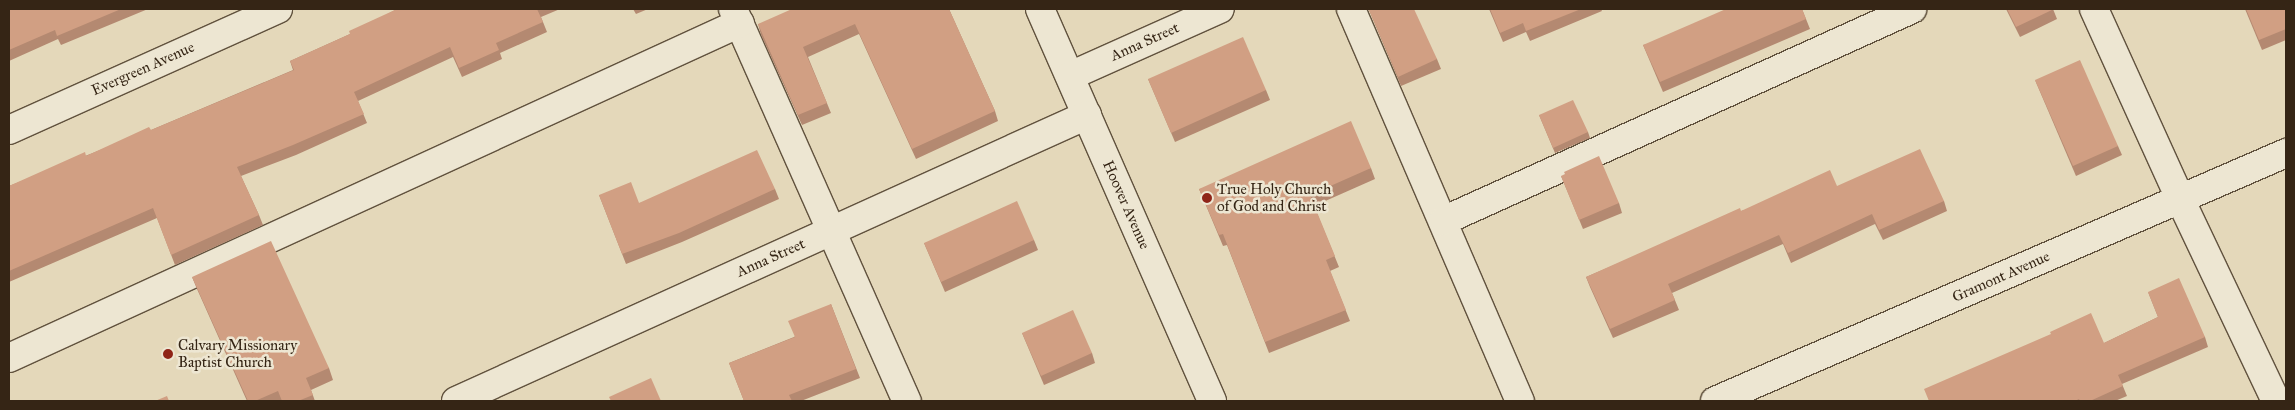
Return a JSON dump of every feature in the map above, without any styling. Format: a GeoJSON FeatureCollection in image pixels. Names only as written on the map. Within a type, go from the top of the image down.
{"type":"FeatureCollection","features":[{"type":"Feature","properties":{"kind":"street","name":"Evergreen Avenue"},"geometry":{"type":"LineString","coordinates":[[9,130],[278,9]]}},
{"type":"Feature","properties":{"kind":"street","name":"Hoover Avenue"},"geometry":{"type":"LineString","coordinates":[[1040,9],[1212,401]]}},
{"type":"Feature","properties":{"kind":"street","name":"Anna Street"},"geometry":{"type":"LineString","coordinates":[[1070,76],[1220,9]]}},
{"type":"Feature","properties":{"kind":"street"},"geometry":{"type":"LineString","coordinates":[[1351,9],[1520,401]]}},
{"type":"Feature","properties":{"kind":"street"},"geometry":{"type":"LineString","coordinates":[[1443,222],[1912,9]]}},
{"type":"Feature","properties":{"kind":"street"},"geometry":{"type":"LineString","coordinates":[[2094,9],[2180,199],[2276,401]]}},
{"type":"Feature","properties":{"kind":"street"},"geometry":{"type":"LineString","coordinates":[[9,358],[736,16],[907,401]]}},
{"type":"Feature","properties":{"kind":"street","name":"Anna Street"},"geometry":{"type":"LineString","coordinates":[[456,401],[1086,115]]}},
{"type":"Feature","properties":{"kind":"street","name":"Gramont Avenue"},"geometry":{"type":"LineString","coordinates":[[1715,401],[2286,153]]}},
{"type":"Feature","properties":{"kind":"building"},"geometry":{"type":"Polygon","coordinates":[[[9,9],[121,9],[57,36],[55,30],[9,50],[9,9]]]}},
{"type":"Feature","properties":{"kind":"building"},"geometry":{"type":"Polygon","coordinates":[[[397,9],[537,9],[543,22],[496,43],[499,50],[459,68],[450,47],[354,92],[364,114],[237,167],[259,215],[171,255],[153,208],[9,271],[9,186],[85,152],[86,156],[149,127],[151,130],[294,70],[290,61],[350,34],[349,31],[397,9]]]}},
{"type":"Feature","properties":{"kind":"building"},"geometry":{"type":"Polygon","coordinates":[[[792,9],[949,9],[995,111],[912,149],[855,24],[803,47],[827,103],[798,115],[758,24],[792,9]]]}},
{"type":"Feature","properties":{"kind":"building"},"geometry":{"type":"Polygon","coordinates":[[[1414,9],[1437,59],[1398,77],[1369,10],[1414,9]]]}},
{"type":"Feature","properties":{"kind":"building"},"geometry":{"type":"Polygon","coordinates":[[[1490,9],[1581,9],[1526,31],[1523,23],[1500,33],[1490,9]]]}},
{"type":"Feature","properties":{"kind":"building"},"geometry":{"type":"Polygon","coordinates":[[[1726,9],[1802,9],[1806,19],[1660,82],[1643,45],[1726,9]]]}},
{"type":"Feature","properties":{"kind":"building"},"geometry":{"type":"Polygon","coordinates":[[[2007,9],[2054,9],[2016,27],[2007,9]]]}},
{"type":"Feature","properties":{"kind":"building"},"geometry":{"type":"Polygon","coordinates":[[[2246,9],[2286,9],[2286,29],[2259,40],[2246,9]]]}},
{"type":"Feature","properties":{"kind":"building"},"geometry":{"type":"Polygon","coordinates":[[[1243,37],[1266,90],[1171,133],[1148,79],[1243,37]]]}},
{"type":"Feature","properties":{"kind":"building"},"geometry":{"type":"Polygon","coordinates":[[[2080,60],[2118,146],[2073,166],[2035,80],[2080,60]]]}},
{"type":"Feature","properties":{"kind":"building"},"geometry":{"type":"Polygon","coordinates":[[[1573,100],[1588,132],[1553,148],[1539,115],[1573,100]]]}},
{"type":"Feature","properties":{"kind":"building"},"geometry":{"type":"Polygon","coordinates":[[[1351,121],[1371,168],[1310,195],[1335,256],[1326,260],[1346,310],[1265,342],[1223,234],[1219,235],[1199,189],[1351,121]]]}},
{"type":"Feature","properties":{"kind":"building"},"geometry":{"type":"Polygon","coordinates":[[[1920,149],[1944,201],[1879,230],[1872,214],[1788,253],[1779,235],[1668,284],[1675,300],[1610,329],[1586,277],[1740,208],[1741,211],[1830,170],[1837,186],[1920,149]]]}},
{"type":"Feature","properties":{"kind":"building"},"geometry":{"type":"Polygon","coordinates":[[[757,150],[775,189],[679,233],[622,254],[599,195],[631,182],[639,203],[757,150]]]}},
{"type":"Feature","properties":{"kind":"building"},"geometry":{"type":"Polygon","coordinates":[[[1599,156],[1619,203],[1579,220],[1561,176],[1565,174],[1564,172],[1599,156]]]}},
{"type":"Feature","properties":{"kind":"building"},"geometry":{"type":"Polygon","coordinates":[[[1017,201],[1034,240],[941,282],[924,243],[1017,201]]]}},
{"type":"Feature","properties":{"kind":"building"},"geometry":{"type":"Polygon","coordinates":[[[271,241],[329,368],[306,378],[313,395],[298,401],[282,401],[278,391],[255,401],[248,401],[192,277],[271,241]]]}},
{"type":"Feature","properties":{"kind":"building"},"geometry":{"type":"Polygon","coordinates":[[[2179,278],[2205,337],[2118,375],[2123,386],[2090,401],[2080,401],[2079,399],[2075,401],[1929,401],[1924,389],[2051,334],[2050,332],[2091,313],[2104,343],[2158,317],[2148,292],[2179,278]]]}},
{"type":"Feature","properties":{"kind":"building"},"geometry":{"type":"Polygon","coordinates":[[[831,304],[856,369],[789,395],[792,401],[744,401],[729,363],[795,337],[788,321],[831,304]]]}},
{"type":"Feature","properties":{"kind":"building"},"geometry":{"type":"Polygon","coordinates":[[[1073,310],[1092,353],[1041,376],[1022,333],[1073,310]]]}},
{"type":"Feature","properties":{"kind":"building"},"geometry":{"type":"Polygon","coordinates":[[[651,378],[661,401],[611,401],[609,397],[651,378]]]}},
{"type":"Feature","properties":{"kind":"building"},"geometry":{"type":"Polygon","coordinates":[[[167,396],[169,401],[155,401],[167,396]]]}},
{"type":"Feature","properties":{"kind":"place","name":"True Holy Church of God and Christ"},"geometry":{"type":"Point","coordinates":[1207,198]}},
{"type":"Feature","properties":{"kind":"place","name":"Calvary Missionary Baptist Church"},"geometry":{"type":"Point","coordinates":[168,354]}}]}
